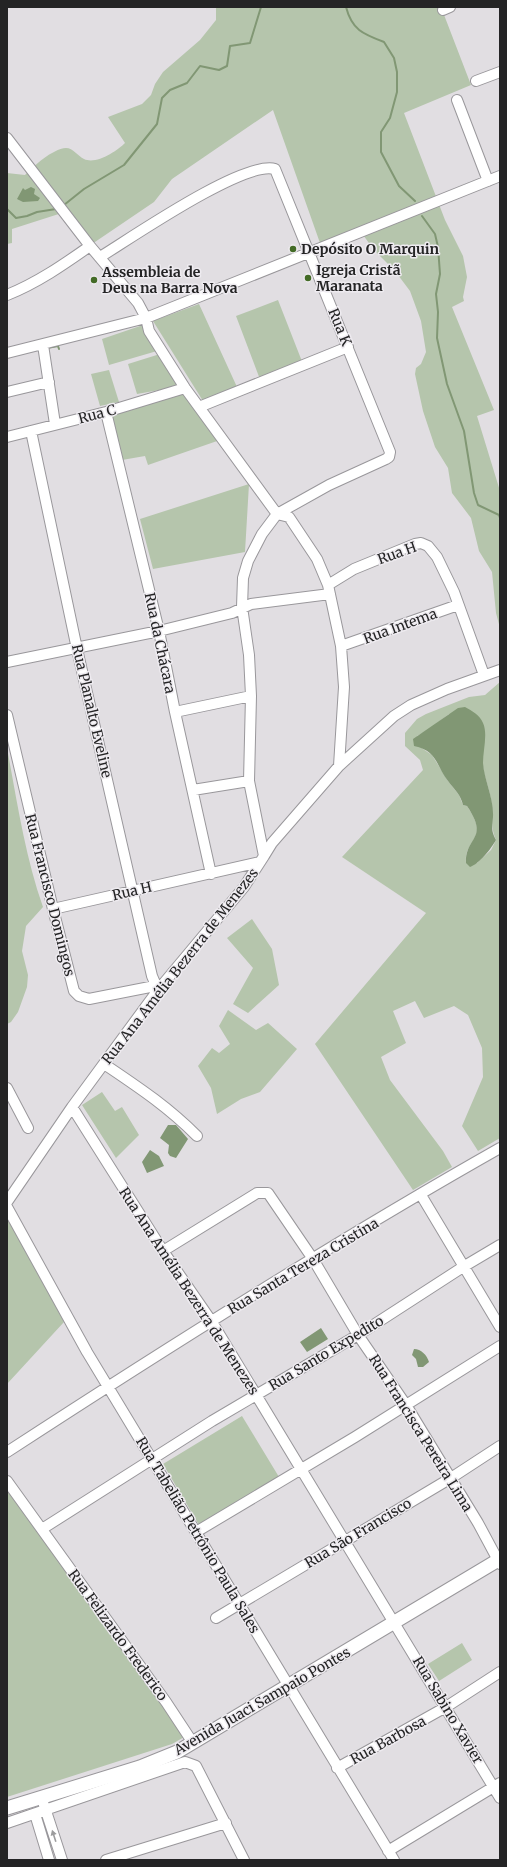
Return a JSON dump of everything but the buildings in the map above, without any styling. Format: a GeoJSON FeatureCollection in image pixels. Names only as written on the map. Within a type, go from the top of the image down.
{"type":"FeatureCollection","features":[{"type":"Feature","properties":{"kind":"main road","name":"Avenida Juaci Sampaio Pontes"},"geometry":{"type":"LineString","coordinates":[[7,1808],[140,1767],[177,1752],[499,1561]]}},
{"type":"Feature","properties":{"kind":"street"},"geometry":{"type":"LineString","coordinates":[[476,82],[500,72]]}},
{"type":"Feature","properties":{"kind":"street"},"geometry":{"type":"LineString","coordinates":[[457,100],[488,181]]}},
{"type":"Feature","properties":{"kind":"street"},"geometry":{"type":"LineString","coordinates":[[7,138],[90,246],[138,303],[146,318],[149,331],[185,388],[277,514],[289,517],[317,559],[329,589],[341,646],[344,687],[339,766]]}},
{"type":"Feature","properties":{"kind":"street","name":"Rua K"},"geometry":{"type":"LineString","coordinates":[[100,257],[213,188],[263,168],[276,169],[388,445],[389,457]]}},
{"type":"Feature","properties":{"kind":"street"},"geometry":{"type":"LineString","coordinates":[[7,353],[146,318],[500,176]]}},
{"type":"Feature","properties":{"kind":"street"},"geometry":{"type":"LineString","coordinates":[[7,295],[61,267],[90,246]]}},
{"type":"Feature","properties":{"kind":"street"},"geometry":{"type":"LineString","coordinates":[[43,345],[55,424]]}},
{"type":"Feature","properties":{"kind":"street"},"geometry":{"type":"LineString","coordinates":[[199,406],[348,347]]}},
{"type":"Feature","properties":{"kind":"street"},"geometry":{"type":"LineString","coordinates":[[7,392],[49,382]]}},
{"type":"Feature","properties":{"kind":"street","name":"Rua C"},"geometry":{"type":"LineString","coordinates":[[7,437],[106,412],[185,388]]}},
{"type":"Feature","properties":{"kind":"street","name":"Rua da Chácara"},"geometry":{"type":"LineString","coordinates":[[106,412],[159,631],[175,712],[211,874]]}},
{"type":"Feature","properties":{"kind":"street","name":"Rua Planalto Eveline"},"geometry":{"type":"LineString","coordinates":[[31,431],[77,648],[156,988]]}},
{"type":"Feature","properties":{"kind":"street","name":"Rua Ana Amélia Bezerra de Menezes"},"geometry":{"type":"LineString","coordinates":[[389,457],[305,497],[277,514],[262,534],[248,561],[243,578],[242,607],[249,654],[251,696],[249,781],[262,859],[244,887],[156,988],[104,1064],[72,1107],[164,1251],[212,1322],[395,1623]]}},
{"type":"Feature","properties":{"kind":"street","name":"Rua H"},"geometry":{"type":"LineString","coordinates":[[7,662],[159,631],[232,612],[251,604],[329,589],[354,569],[415,544],[421,543],[428,546],[437,557],[454,592],[458,605]]}},
{"type":"Feature","properties":{"kind":"street"},"geometry":{"type":"LineString","coordinates":[[458,605],[484,676]]}},
{"type":"Feature","properties":{"kind":"street","name":"Rua Intema"},"geometry":{"type":"LineString","coordinates":[[341,646],[458,605]]}},
{"type":"Feature","properties":{"kind":"street"},"geometry":{"type":"LineString","coordinates":[[262,859],[272,843],[339,766],[394,716],[411,705],[447,689],[500,670]]}},
{"type":"Feature","properties":{"kind":"street"},"geometry":{"type":"LineString","coordinates":[[175,712],[251,696]]}},
{"type":"Feature","properties":{"kind":"street","name":"Rua Francisco Domingos"},"geometry":{"type":"LineString","coordinates":[[7,715],[52,909],[74,991],[79,996],[93,999],[156,988]]}},
{"type":"Feature","properties":{"kind":"street"},"geometry":{"type":"LineString","coordinates":[[193,790],[249,781]]}},
{"type":"Feature","properties":{"kind":"street","name":"Rua H"},"geometry":{"type":"LineString","coordinates":[[52,909],[211,874],[262,859]]}},
{"type":"Feature","properties":{"kind":"street"},"geometry":{"type":"LineString","coordinates":[[104,1064],[160,1102],[197,1136]]}},
{"type":"Feature","properties":{"kind":"street"},"geometry":{"type":"LineString","coordinates":[[7,1088],[28,1128]]}},
{"type":"Feature","properties":{"kind":"street"},"geometry":{"type":"LineString","coordinates":[[8,1202],[72,1107]]}},
{"type":"Feature","properties":{"kind":"street","name":"Rua Santa Tereza Cristina"},"geometry":{"type":"LineString","coordinates":[[7,1452],[108,1386],[313,1259],[500,1148]]}},
{"type":"Feature","properties":{"kind":"street","name":"Rua Francisca Pereira Lima"},"geometry":{"type":"LineString","coordinates":[[164,1251],[261,1192],[268,1193],[313,1259],[358,1335],[406,1406],[451,1478],[499,1561]]}},
{"type":"Feature","properties":{"kind":"street"},"geometry":{"type":"LineString","coordinates":[[421,1195],[500,1327]]}},
{"type":"Feature","properties":{"kind":"street","name":"Rua Tabelião Petrônio Paula Sales"},"geometry":{"type":"LineString","coordinates":[[8,1202],[87,1352],[288,1687],[394,1860]]}},
{"type":"Feature","properties":{"kind":"street","name":"Rua Santo Expedito"},"geometry":{"type":"LineString","coordinates":[[152,1460],[256,1395],[358,1335],[463,1267],[500,1246]]}},
{"type":"Feature","properties":{"kind":"street"},"geometry":{"type":"LineString","coordinates":[[196,1532],[300,1468],[406,1406],[500,1346]]}},
{"type":"Feature","properties":{"kind":"street","name":"Rua São Francisco"},"geometry":{"type":"LineString","coordinates":[[216,1618],[451,1478],[500,1446]]}},
{"type":"Feature","properties":{"kind":"street"},"geometry":{"type":"LineString","coordinates":[[42,1529],[152,1460]]}},
{"type":"Feature","properties":{"kind":"street","name":"Rua Felizardo Frederico"},"geometry":{"type":"LineString","coordinates":[[7,1481],[166,1702],[193,1743]]}},
{"type":"Feature","properties":{"kind":"street","name":"Rua Sabino Xavier"},"geometry":{"type":"LineString","coordinates":[[395,1623],[446,1707],[497,1785],[500,1798]]}},
{"type":"Feature","properties":{"kind":"street","name":"Rua Barbosa"},"geometry":{"type":"LineString","coordinates":[[337,1768],[446,1707],[500,1672]]}},
{"type":"Feature","properties":{"kind":"street"},"geometry":{"type":"LineString","coordinates":[[188,1763],[193,1743]]}},
{"type":"Feature","properties":{"kind":"street"},"geometry":{"type":"LineString","coordinates":[[7,1823],[46,1811],[184,1762],[196,1766],[244,1860]]}},
{"type":"Feature","properties":{"kind":"street"},"geometry":{"type":"LineString","coordinates":[[388,1850],[497,1785]]}},
{"type":"Feature","properties":{"kind":"street"},"geometry":{"type":"LineString","coordinates":[[42,1797],[62,1860]]}},
{"type":"Feature","properties":{"kind":"street"},"geometry":{"type":"LineString","coordinates":[[35,1814],[49,1860]]}},
{"type":"Feature","properties":{"kind":"street"},"geometry":{"type":"LineString","coordinates":[[106,1860],[226,1823]]}},
{"type":"Feature","properties":{"kind":"shaded area"},"geometry":{"type":"Polygon","coordinates":[[[216,7],[441,7],[471,85],[404,113],[445,220],[463,256],[467,277],[463,297],[464,301],[452,307],[494,410],[477,416],[500,491],[500,628],[496,613],[492,572],[479,551],[471,518],[452,493],[448,468],[435,447],[423,411],[415,374],[416,368],[421,364],[426,352],[421,321],[410,291],[395,271],[374,250],[358,228],[320,243],[273,110],[172,179],[154,202],[92,244],[65,212],[12,229],[12,243],[7,244],[7,173],[25,175],[44,158],[61,149],[69,148],[84,159],[94,160],[100,159],[112,153],[125,143],[108,117],[142,104],[151,95],[155,84],[163,72],[200,40],[216,20],[216,7]]]}},
{"type":"Feature","properties":{"kind":"shaded area"},"geometry":{"type":"Polygon","coordinates":[[[31,187],[35,189],[34,194],[40,198],[38,201],[23,202],[17,199],[23,188],[25,190],[31,187]]]}},
{"type":"Feature","properties":{"kind":"shaded area"},"geometry":{"type":"Polygon","coordinates":[[[278,300],[303,364],[261,382],[236,316],[278,300]]]}},
{"type":"Feature","properties":{"kind":"shaded area"},"geometry":{"type":"Polygon","coordinates":[[[199,304],[237,387],[203,401],[153,321],[199,304]]]}},
{"type":"Feature","properties":{"kind":"shaded area"},"geometry":{"type":"Polygon","coordinates":[[[143,325],[157,351],[109,365],[102,339],[143,325]]]}},
{"type":"Feature","properties":{"kind":"shaded area"},"geometry":{"type":"Polygon","coordinates":[[[160,354],[182,386],[137,394],[128,364],[160,354]]]}},
{"type":"Feature","properties":{"kind":"shaded area"},"geometry":{"type":"Polygon","coordinates":[[[109,370],[119,402],[100,406],[91,374],[109,370]]]}},
{"type":"Feature","properties":{"kind":"shaded area"},"geometry":{"type":"Polygon","coordinates":[[[184,390],[220,440],[148,465],[145,456],[122,460],[108,414],[184,390]]]}},
{"type":"Feature","properties":{"kind":"shaded area"},"geometry":{"type":"Polygon","coordinates":[[[249,484],[245,552],[153,569],[140,519],[249,484]]]}},
{"type":"Feature","properties":{"kind":"shaded area"},"geometry":{"type":"Polygon","coordinates":[[[500,682],[500,1138],[478,1151],[462,1126],[483,1077],[482,1048],[468,1015],[454,1006],[424,1018],[415,1001],[393,1011],[406,1043],[381,1057],[390,1080],[443,1151],[452,1167],[413,1190],[315,1044],[426,913],[342,857],[423,770],[420,760],[405,746],[405,733],[417,719],[469,697],[485,695],[500,682]],[[449,714],[428,730],[417,736],[420,747],[432,755],[448,781],[459,795],[463,805],[467,806],[474,817],[477,826],[477,833],[466,855],[466,863],[477,863],[491,850],[496,840],[492,826],[492,804],[483,768],[484,732],[449,714]]]}},
{"type":"Feature","properties":{"kind":"shaded area"},"geometry":{"type":"Polygon","coordinates":[[[465,707],[478,715],[482,720],[484,727],[485,737],[483,763],[492,803],[492,829],[496,840],[484,856],[470,867],[466,863],[469,847],[477,832],[474,817],[467,806],[463,805],[459,795],[444,775],[436,760],[428,751],[414,746],[413,739],[458,708],[465,707]]]}},
{"type":"Feature","properties":{"kind":"shaded area"},"geometry":{"type":"Polygon","coordinates":[[[7,748],[26,848],[43,907],[26,926],[22,951],[28,975],[27,987],[18,1012],[11,1022],[7,1024],[7,748]]]}},
{"type":"Feature","properties":{"kind":"shaded area"},"geometry":{"type":"Polygon","coordinates":[[[252,919],[272,949],[279,985],[248,1013],[233,1004],[253,968],[227,938],[252,919]]]}},
{"type":"Feature","properties":{"kind":"shaded area"},"geometry":{"type":"Polygon","coordinates":[[[228,1010],[256,1030],[268,1023],[297,1049],[260,1092],[241,1099],[217,1114],[211,1088],[198,1066],[212,1048],[219,1053],[230,1044],[219,1026],[228,1010]]]}},
{"type":"Feature","properties":{"kind":"shaded area"},"geometry":{"type":"Polygon","coordinates":[[[102,1092],[115,1111],[122,1107],[139,1135],[116,1158],[82,1105],[102,1092]]]}},
{"type":"Feature","properties":{"kind":"shaded area"},"geometry":{"type":"Polygon","coordinates":[[[168,1125],[176,1125],[188,1139],[176,1158],[170,1156],[168,1153],[169,1145],[160,1138],[168,1125]]]}},
{"type":"Feature","properties":{"kind":"shaded area"},"geometry":{"type":"Polygon","coordinates":[[[150,1150],[159,1156],[164,1166],[147,1173],[142,1162],[150,1150]]]}},
{"type":"Feature","properties":{"kind":"shaded area"},"geometry":{"type":"Polygon","coordinates":[[[7,1216],[64,1322],[7,1384],[7,1216]]]}},
{"type":"Feature","properties":{"kind":"shaded area"},"geometry":{"type":"Polygon","coordinates":[[[321,1328],[328,1339],[307,1352],[300,1342],[321,1328]]]}},
{"type":"Feature","properties":{"kind":"shaded area"},"geometry":{"type":"Polygon","coordinates":[[[414,1349],[421,1351],[428,1359],[429,1362],[423,1367],[418,1367],[416,1359],[412,1355],[414,1349]]]}},
{"type":"Feature","properties":{"kind":"shaded area"},"geometry":{"type":"Polygon","coordinates":[[[242,1416],[279,1477],[199,1525],[163,1464],[242,1416]]]}},
{"type":"Feature","properties":{"kind":"shaded area"},"geometry":{"type":"Polygon","coordinates":[[[7,1489],[186,1736],[172,1744],[7,1797],[7,1489]]]}},
{"type":"Feature","properties":{"kind":"shaded area"},"geometry":{"type":"Polygon","coordinates":[[[462,1643],[472,1660],[439,1681],[428,1664],[462,1643]]]}},
{"type":"Feature","properties":{"kind":"waterway"},"geometry":{"type":"LineString","coordinates":[[64,205],[84,189],[124,165],[157,124],[162,98],[170,90],[187,83],[200,66],[219,70],[227,66],[230,46],[250,43],[261,7]]}},
{"type":"Feature","properties":{"kind":"waterway"},"geometry":{"type":"LineString","coordinates":[[346,7],[348,15],[355,26],[364,33],[384,42],[394,58],[397,72],[397,92],[390,118],[381,132],[381,152],[399,186],[415,201]]}},
{"type":"Feature","properties":{"kind":"waterway"},"geometry":{"type":"LineString","coordinates":[[7,209],[16,218],[37,212],[56,209]]}},
{"type":"Feature","properties":{"kind":"waterway"},"geometry":{"type":"LineString","coordinates":[[422,216],[435,234],[438,247],[440,274],[436,294],[438,312],[437,338],[447,384],[464,431],[474,493],[478,505],[499,515],[500,518]]}},
{"type":"Feature","properties":{"kind":"waterway"},"geometry":{"type":"LineString","coordinates":[[47,348],[58,346],[59,349]]}},
{"type":"Feature","properties":{"kind":"place","name":"Depósito O Marquin"},"geometry":{"type":"Point","coordinates":[293,249]}},
{"type":"Feature","properties":{"kind":"place","name":"Igreja Cristã Maranata"},"geometry":{"type":"Point","coordinates":[308,278]}},
{"type":"Feature","properties":{"kind":"place","name":"Assembleia de Deus na Barra Nova"},"geometry":{"type":"Point","coordinates":[94,280]}}]}
